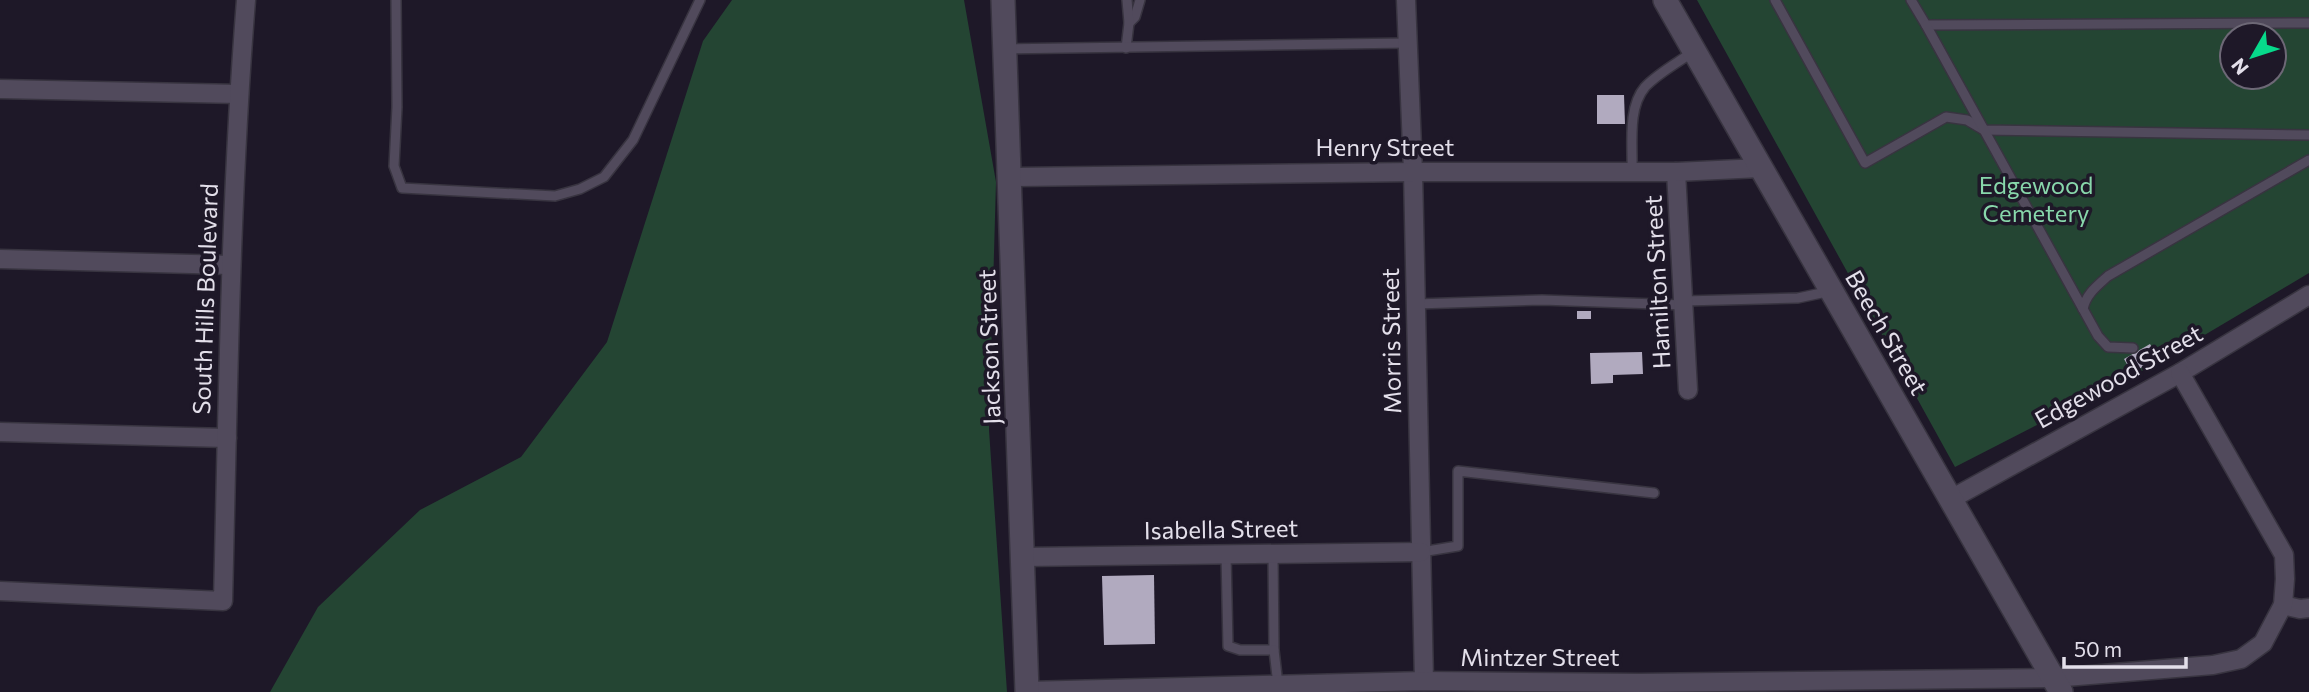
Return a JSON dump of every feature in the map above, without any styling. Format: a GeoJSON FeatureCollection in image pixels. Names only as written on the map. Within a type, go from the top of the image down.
{"type":"FeatureCollection","features":[{"type":"Feature","properties":{"kind":"street","name":"South Hills Boulevard"},"geometry":{"type":"LineString","coordinates":[[0,591],[223,601],[230,265],[246,0]]}},
{"type":"Feature","properties":{"kind":"street","name":"Jackson Street"},"geometry":{"type":"LineString","coordinates":[[1003,0],[1027,691]]}},
{"type":"Feature","properties":{"kind":"street","name":"Morris Street"},"geometry":{"type":"LineString","coordinates":[[1406,0],[1413,172],[1424,681]]}},
{"type":"Feature","properties":{"kind":"street","name":"Beech Street"},"geometry":{"type":"LineString","coordinates":[[1665,0],[2057,685]]}},
{"type":"Feature","properties":{"kind":"street"},"geometry":{"type":"LineString","coordinates":[[0,89],[239,94]]}},
{"type":"Feature","properties":{"kind":"street","name":"Henry Street"},"geometry":{"type":"LineString","coordinates":[[1011,177],[1676,172],[1760,168]]}},
{"type":"Feature","properties":{"kind":"street","name":"Hamilton Street"},"geometry":{"type":"LineString","coordinates":[[1676,172],[1688,390]]}},
{"type":"Feature","properties":{"kind":"street"},"geometry":{"type":"LineString","coordinates":[[0,259],[230,265]]}},
{"type":"Feature","properties":{"kind":"street","name":"Edgewood Street"},"geometry":{"type":"LineString","coordinates":[[1951,499],[2180,373],[2309,295]]}},
{"type":"Feature","properties":{"kind":"street"},"geometry":{"type":"LineString","coordinates":[[2180,373],[2284,555],[2283,605],[2309,608]]}},
{"type":"Feature","properties":{"kind":"street"},"geometry":{"type":"LineString","coordinates":[[0,432],[227,439]]}},
{"type":"Feature","properties":{"kind":"street","name":"Isabella Street"},"geometry":{"type":"LineString","coordinates":[[1023,557],[1421,552]]}},
{"type":"Feature","properties":{"kind":"street","name":"Mintzer Street"},"geometry":{"type":"LineString","coordinates":[[1027,691],[1424,681],[2057,685],[2213,666],[2241,659],[2263,643],[2283,605]]}},
{"type":"Feature","properties":{"kind":"lane"},"geometry":{"type":"LineString","coordinates":[[396,0],[397,107],[394,166],[402,188],[555,196],[580,189],[604,177],[633,140],[700,0]]}},
{"type":"Feature","properties":{"kind":"lane"},"geometry":{"type":"LineString","coordinates":[[1126,48],[1129,23],[1127,0]]}},
{"type":"Feature","properties":{"kind":"lane"},"geometry":{"type":"LineString","coordinates":[[1129,23],[1135,17],[1140,0]]}},
{"type":"Feature","properties":{"kind":"lane"},"geometry":{"type":"LineString","coordinates":[[1775,0],[1865,163],[1946,117],[1966,120],[1984,130],[2309,135]]}},
{"type":"Feature","properties":{"kind":"lane"},"geometry":{"type":"LineString","coordinates":[[1911,0],[2098,336],[2108,347],[2133,348]]}},
{"type":"Feature","properties":{"kind":"lane"},"geometry":{"type":"LineString","coordinates":[[1926,25],[2309,23]]}},
{"type":"Feature","properties":{"kind":"lane"},"geometry":{"type":"LineString","coordinates":[[1006,50],[1408,43]]}},
{"type":"Feature","properties":{"kind":"lane"},"geometry":{"type":"LineString","coordinates":[[1632,172],[1637,100],[1646,86],[1694,51]]}},
{"type":"Feature","properties":{"kind":"lane"},"geometry":{"type":"LineString","coordinates":[[2083,309],[2093,289],[2108,276],[2309,160]]}},
{"type":"Feature","properties":{"kind":"lane"},"geometry":{"type":"LineString","coordinates":[[1416,304],[1542,300],[1684,303],[1798,298],[1831,291]]}},
{"type":"Feature","properties":{"kind":"lane"},"geometry":{"type":"LineString","coordinates":[[1421,552],[1458,546],[1458,471],[1654,493]]}},
{"type":"Feature","properties":{"kind":"lane"},"geometry":{"type":"LineString","coordinates":[[1226,554],[1228,646],[1240,650],[1274,650]]}},
{"type":"Feature","properties":{"kind":"lane"},"geometry":{"type":"LineString","coordinates":[[1273,554],[1274,650],[1278,685]]}},
{"type":"Feature","properties":{"kind":"green space"},"geometry":{"type":"Polygon","coordinates":[[[732,0],[964,0],[996,182],[989,430],[1007,692],[270,692],[318,607],[420,510],[521,457],[607,342],[703,41],[732,0]]]}},
{"type":"Feature","properties":{"kind":"green space","name":"Edgewood Cemetery"},"geometry":{"type":"Polygon","coordinates":[[[1697,0],[2309,0],[2309,273],[2154,365],[1955,467],[1697,0]]]}},
{"type":"Feature","properties":{"kind":"building"},"geometry":{"type":"Polygon","coordinates":[[[1597,95],[1624,95],[1625,124],[1597,124],[1597,95]]]}},
{"type":"Feature","properties":{"kind":"building"},"geometry":{"type":"Polygon","coordinates":[[[1577,311],[1591,311],[1591,319],[1577,319],[1577,311]]]}},
{"type":"Feature","properties":{"kind":"building"},"geometry":{"type":"Polygon","coordinates":[[[2150,344],[2158,358],[2132,373],[2124,359],[2150,344]]]}},
{"type":"Feature","properties":{"kind":"building"},"geometry":{"type":"Polygon","coordinates":[[[1642,352],[1643,374],[1613,375],[1613,383],[1591,384],[1590,353],[1642,352]]]}},
{"type":"Feature","properties":{"kind":"building"},"geometry":{"type":"Polygon","coordinates":[[[1154,575],[1155,644],[1104,645],[1102,576],[1154,575]]]}}]}
